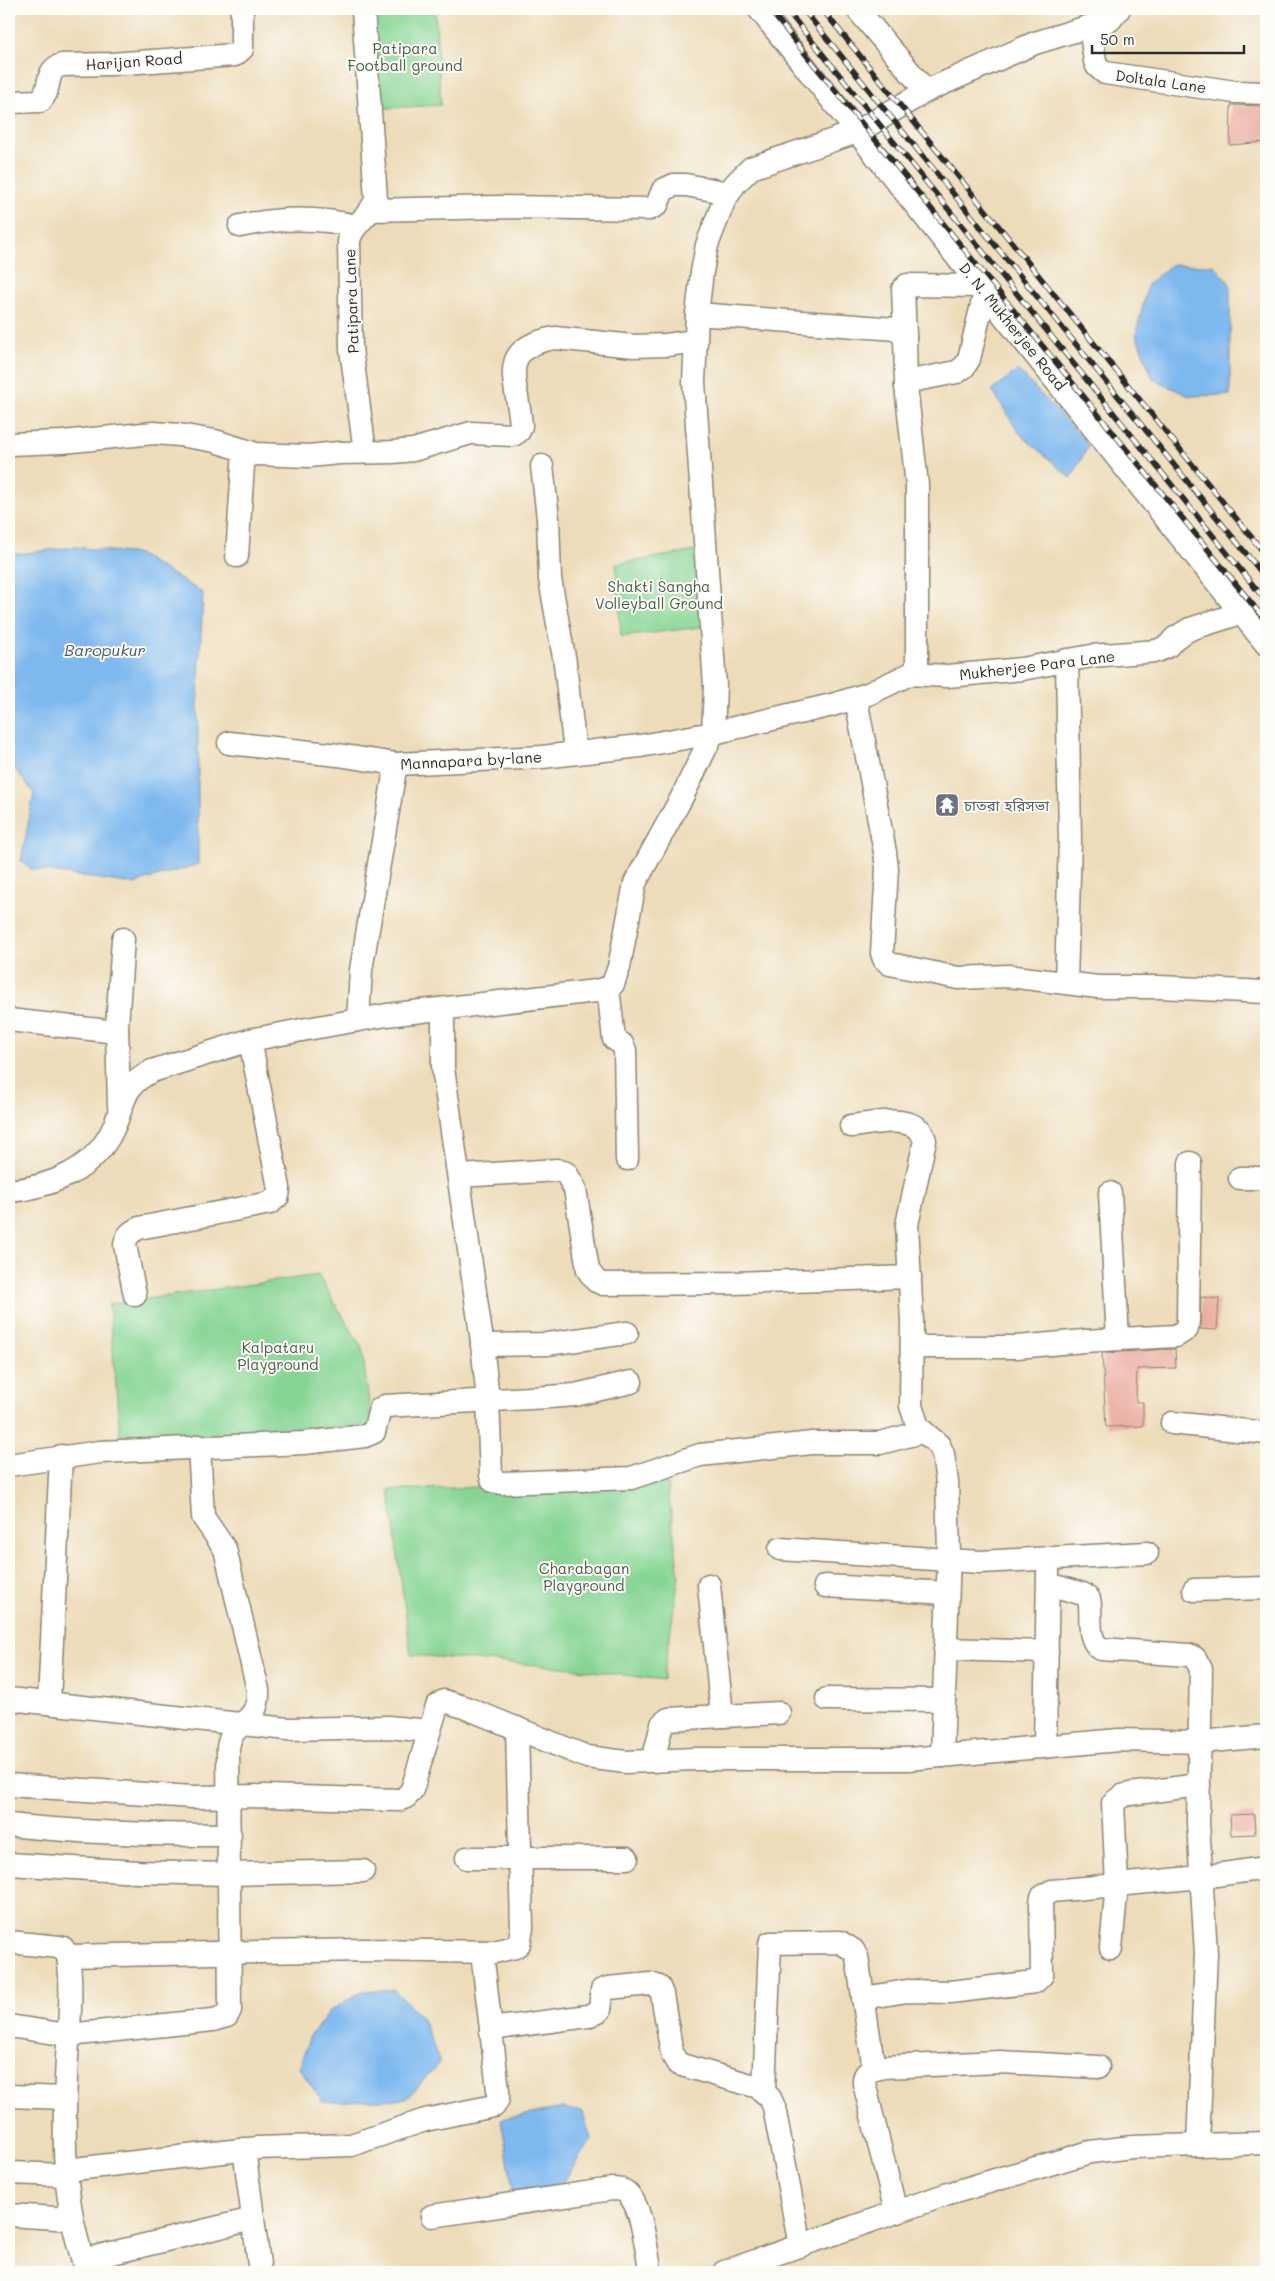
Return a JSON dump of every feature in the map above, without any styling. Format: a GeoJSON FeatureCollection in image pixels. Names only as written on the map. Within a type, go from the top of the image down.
{"type":"FeatureCollection","features":[{"type":"Feature","properties":{"kind":"street","name":"Harijan Road"},"geometry":{"type":"LineString","coordinates":[[9,102],[40,101],[47,93],[50,73],[56,66],[235,55],[242,49],[242,9]]}},
{"type":"Feature","properties":{"kind":"street"},"geometry":{"type":"LineString","coordinates":[[362,9],[376,191],[376,199],[372,210],[498,207],[649,209],[656,204],[663,190],[674,185],[729,193]]}},
{"type":"Feature","properties":{"kind":"street","name":"D. N. Mukherjee Road"},"geometry":{"type":"LineString","coordinates":[[759,9],[1158,505],[1266,644]]}},
{"type":"Feature","properties":{"kind":"street"},"geometry":{"type":"LineString","coordinates":[[857,9],[926,91]]}},
{"type":"Feature","properties":{"kind":"street"},"geometry":{"type":"LineString","coordinates":[[9,1191],[28,1188],[67,1177],[84,1165],[101,1149],[112,1130],[128,1090],[143,1076],[250,1040],[358,1020],[596,991],[608,988],[613,984],[619,967],[634,883],[682,797],[713,733],[715,686],[694,403],[697,314],[707,245],[715,222],[729,193],[742,176],[752,168],[857,132],[926,91],[1035,43],[1110,20],[1119,9]]}},
{"type":"Feature","properties":{"kind":"street","name":"Doltala Lane"},"geometry":{"type":"LineString","coordinates":[[1090,27],[1095,61],[1097,66],[1105,73],[1235,92],[1266,93]]}},
{"type":"Feature","properties":{"kind":"street","name":"Patipara Lane"},"geometry":{"type":"LineString","coordinates":[[365,452],[351,349],[349,242],[356,226],[372,210]]}},
{"type":"Feature","properties":{"kind":"street"},"geometry":{"type":"LineString","coordinates":[[240,226],[259,222],[317,219],[356,226]]}},
{"type":"Feature","properties":{"kind":"street"},"geometry":{"type":"LineString","coordinates":[[906,386],[911,381],[957,372],[964,367],[969,359],[983,289],[907,285],[902,289],[906,386],[917,486],[917,673]]}},
{"type":"Feature","properties":{"kind":"street"},"geometry":{"type":"LineString","coordinates":[[697,314],[896,329],[905,337]]}},
{"type":"Feature","properties":{"kind":"street"},"geometry":{"type":"LineString","coordinates":[[9,444],[62,442],[154,433],[215,441],[272,456],[308,456],[413,450],[471,433],[507,435],[519,431],[521,419],[513,368],[523,350],[541,340],[554,338],[648,346],[696,341]]}},
{"type":"Feature","properties":{"kind":"street"},"geometry":{"type":"LineString","coordinates":[[237,556],[244,450]]}},
{"type":"Feature","properties":{"kind":"street"},"geometry":{"type":"LineString","coordinates":[[542,466],[548,518],[550,579],[565,663],[575,753]]}},
{"type":"Feature","properties":{"kind":"street","name":"Mukherjee Para Lane"},"geometry":{"type":"LineString","coordinates":[[713,733],[856,699],[897,679],[917,673],[956,676],[1022,669],[1091,656],[1157,651],[1168,646],[1175,638],[1190,629],[1241,613]]}},
{"type":"Feature","properties":{"kind":"street"},"geometry":{"type":"LineString","coordinates":[[1066,983],[1070,840],[1068,660]]}},
{"type":"Feature","properties":{"kind":"street"},"geometry":{"type":"LineString","coordinates":[[856,699],[885,852],[887,869],[882,933],[884,959],[890,964],[939,976],[958,978],[1008,976],[1098,987],[1159,987],[1266,992]]}},
{"type":"Feature","properties":{"kind":"street","name":"Mannapara by-lane"},"geometry":{"type":"LineString","coordinates":[[229,743],[338,755],[396,764],[542,758],[672,741],[713,733]]}},
{"type":"Feature","properties":{"kind":"street"},"geometry":{"type":"LineString","coordinates":[[358,1020],[361,970],[396,764]]}},
{"type":"Feature","properties":{"kind":"street"},"geometry":{"type":"LineString","coordinates":[[119,1113],[117,1032],[123,939]]}},
{"type":"Feature","properties":{"kind":"street"},"geometry":{"type":"LineString","coordinates":[[608,988],[614,1039],[622,1044],[625,1050],[627,1159]]}},
{"type":"Feature","properties":{"kind":"street"},"geometry":{"type":"LineString","coordinates":[[443,1010],[444,1068],[482,1345],[488,1400],[491,1475],[497,1483],[631,1478],[700,1455],[812,1443],[880,1443],[922,1432]]}},
{"type":"Feature","properties":{"kind":"street"},"geometry":{"type":"LineString","coordinates":[[9,1020],[117,1032]]}},
{"type":"Feature","properties":{"kind":"street"},"geometry":{"type":"LineString","coordinates":[[134,1294],[125,1245],[126,1238],[131,1232],[139,1228],[270,1202],[278,1196],[279,1188],[250,1040]]}},
{"type":"Feature","properties":{"kind":"street"},"geometry":{"type":"LineString","coordinates":[[851,1126],[882,1122],[906,1123],[915,1126],[924,1134],[925,1144],[907,1225],[912,1347],[911,1406],[915,1421],[922,1432],[939,1445],[943,1454],[948,1491],[949,1560],[942,1756]]}},
{"type":"Feature","properties":{"kind":"street"},"geometry":{"type":"LineString","coordinates":[[912,1347],[1017,1347],[1176,1336],[1187,1329],[1190,1163]]}},
{"type":"Feature","properties":{"kind":"street"},"geometry":{"type":"LineString","coordinates":[[460,1176],[557,1170],[566,1173],[575,1190],[588,1270],[596,1281],[603,1284],[734,1283],[910,1277]]}},
{"type":"Feature","properties":{"kind":"street"},"geometry":{"type":"LineString","coordinates":[[1240,1178],[1266,1178]]}},
{"type":"Feature","properties":{"kind":"street"},"geometry":{"type":"LineString","coordinates":[[1110,1193],[1118,1339]]}},
{"type":"Feature","properties":{"kind":"street"},"geometry":{"type":"LineString","coordinates":[[482,1345],[546,1344],[627,1334]]}},
{"type":"Feature","properties":{"kind":"street"},"geometry":{"type":"LineString","coordinates":[[9,1465],[61,1456],[130,1449],[304,1443],[365,1436],[374,1432],[380,1409],[385,1406],[575,1394],[631,1382]]}},
{"type":"Feature","properties":{"kind":"street"},"geometry":{"type":"LineString","coordinates":[[1172,1423],[1266,1433]]}},
{"type":"Feature","properties":{"kind":"street"},"geometry":{"type":"LineString","coordinates":[[9,2026],[68,2035],[214,2020],[227,2016],[230,2010],[229,1743],[232,1735],[254,1714],[258,1690],[225,1549],[203,1517],[199,1446]]}},
{"type":"Feature","properties":{"kind":"street"},"geometry":{"type":"LineString","coordinates":[[49,1702],[61,1456]]}},
{"type":"Feature","properties":{"kind":"street"},"geometry":{"type":"LineString","coordinates":[[780,1549],[990,1561],[1147,1553]]}},
{"type":"Feature","properties":{"kind":"street"},"geometry":{"type":"LineString","coordinates":[[1045,1747],[1048,1557]]}},
{"type":"Feature","properties":{"kind":"street"},"geometry":{"type":"LineString","coordinates":[[709,1584],[722,1716]]}},
{"type":"Feature","properties":{"kind":"street"},"geometry":{"type":"LineString","coordinates":[[1048,1584],[1083,1594],[1089,1598],[1092,1638],[1095,1645],[1101,1649],[1189,1655],[1195,1658],[1201,1669],[1198,1823],[1206,1953],[1198,2144]]}},
{"type":"Feature","properties":{"kind":"street"},"geometry":{"type":"LineString","coordinates":[[825,1586],[947,1593]]}},
{"type":"Feature","properties":{"kind":"street"},"geometry":{"type":"LineString","coordinates":[[1194,1590],[1266,1588]]}},
{"type":"Feature","properties":{"kind":"street"},"geometry":{"type":"LineString","coordinates":[[945,1649],[1047,1652]]}},
{"type":"Feature","properties":{"kind":"street"},"geometry":{"type":"LineString","coordinates":[[9,1699],[288,1729],[388,1728],[429,1731]]}},
{"type":"Feature","properties":{"kind":"street"},"geometry":{"type":"LineString","coordinates":[[826,1699],[944,1700]]}},
{"type":"Feature","properties":{"kind":"street"},"geometry":{"type":"LineString","coordinates":[[9,1784],[192,1798],[403,1800],[412,1790],[437,1706],[444,1701],[458,1704],[587,1757],[626,1762],[823,1758],[908,1759],[1119,1740],[1201,1742],[1266,1736]]}},
{"type":"Feature","properties":{"kind":"street"},"geometry":{"type":"LineString","coordinates":[[653,1761],[665,1720],[672,1718],[779,1713]]}},
{"type":"Feature","properties":{"kind":"street"},"geometry":{"type":"LineString","coordinates":[[68,1956],[365,1950],[482,1952],[509,1949],[519,1944],[522,1928],[517,1728]]}},
{"type":"Feature","properties":{"kind":"street"},"geometry":{"type":"LineString","coordinates":[[1111,1948],[1117,1885],[1112,1809],[1116,1799],[1130,1794],[1199,1785]]}},
{"type":"Feature","properties":{"kind":"street"},"geometry":{"type":"LineString","coordinates":[[9,1825],[82,1833],[230,1835]]}},
{"type":"Feature","properties":{"kind":"street"},"geometry":{"type":"LineString","coordinates":[[468,1858],[627,1858]]}},
{"type":"Feature","properties":{"kind":"street"},"geometry":{"type":"LineString","coordinates":[[9,1864],[112,1871],[230,1874],[364,1871]]}},
{"type":"Feature","properties":{"kind":"street"},"geometry":{"type":"LineString","coordinates":[[863,1998],[907,1991],[950,1992],[1035,1982],[1042,1975],[1042,1897],[1052,1891],[1202,1877],[1266,1868]]}},
{"type":"Feature","properties":{"kind":"street"},"geometry":{"type":"LineString","coordinates":[[9,1942],[59,1947],[63,1948],[68,1956],[68,2035],[65,2098],[67,2172],[71,2219],[85,2266],[253,2219]]}},
{"type":"Feature","properties":{"kind":"street"},"geometry":{"type":"LineString","coordinates":[[764,2091],[770,1943],[840,1942],[848,1946],[857,1957],[874,2070]]}},
{"type":"Feature","properties":{"kind":"street"},"geometry":{"type":"LineString","coordinates":[[9,2173],[67,2172],[244,2149],[351,2145],[425,2120],[494,2106],[498,2098],[498,2090],[482,1952]]}},
{"type":"Feature","properties":{"kind":"street"},"geometry":{"type":"LineString","coordinates":[[491,2029],[596,2014],[600,2010],[602,1990],[656,1985],[661,1990],[672,2054],[678,2064],[758,2087],[770,2098],[774,2107],[800,2246]]}},
{"type":"Feature","properties":{"kind":"street"},"geometry":{"type":"LineString","coordinates":[[896,2212],[864,2083],[865,2074],[874,2070],[1000,2062],[1098,2067]]}},
{"type":"Feature","properties":{"kind":"street"},"geometry":{"type":"LineString","coordinates":[[9,2096],[65,2098]]}},
{"type":"Feature","properties":{"kind":"street"},"geometry":{"type":"LineString","coordinates":[[735,2270],[948,2194],[1090,2152],[1132,2146],[1266,2143]]}},
{"type":"Feature","properties":{"kind":"street"},"geometry":{"type":"LineString","coordinates":[[244,2149],[260,2272]]}},
{"type":"Feature","properties":{"kind":"street"},"geometry":{"type":"LineString","coordinates":[[432,2216],[612,2188],[623,2190],[628,2194],[638,2213],[651,2272]]}},
{"type":"Feature","properties":{"kind":"street"},"geometry":{"type":"LineString","coordinates":[[9,2215],[71,2219]]}},
{"type":"Feature","properties":{"kind":"green space","name":"Patipara Football ground"},"geometry":{"type":"Polygon","coordinates":[[[369,9],[435,9],[441,105],[374,109],[369,9]]]}},
{"type":"Feature","properties":{"kind":"green space","name":"Shakti Sangha Volleyball Ground"},"geometry":{"type":"Polygon","coordinates":[[[695,551],[710,626],[621,637],[616,564],[695,551]]]}},
{"type":"Feature","properties":{"kind":"green space","name":"Kalpataru Playground"},"geometry":{"type":"Polygon","coordinates":[[[318,1275],[362,1348],[372,1427],[326,1427],[179,1438],[120,1436],[109,1304],[318,1275]]]}},
{"type":"Feature","properties":{"kind":"green space","name":"Charabagan Playground"},"geometry":{"type":"Polygon","coordinates":[[[667,1481],[679,1576],[663,1680],[561,1667],[411,1655],[389,1490],[667,1481]]]}},
{"type":"Feature","properties":{"kind":"water"},"geometry":{"type":"Polygon","coordinates":[[[1171,265],[1214,265],[1230,284],[1230,395],[1189,396],[1153,379],[1136,334],[1148,284],[1171,265]]]}},
{"type":"Feature","properties":{"kind":"water"},"geometry":{"type":"Polygon","coordinates":[[[1018,370],[1089,445],[1071,478],[1020,434],[992,390],[1018,370]]]}},
{"type":"Feature","properties":{"kind":"water","name":"Baropukur"},"geometry":{"type":"Polygon","coordinates":[[[75,547],[138,554],[203,593],[198,698],[198,864],[133,884],[31,869],[21,861],[34,793],[10,763],[9,755],[9,555],[75,547]]]}},
{"type":"Feature","properties":{"kind":"water"},"geometry":{"type":"Polygon","coordinates":[[[394,1990],[422,2018],[440,2063],[406,2099],[323,2102],[299,2068],[310,2036],[330,2011],[362,1991],[394,1990]]]}},
{"type":"Feature","properties":{"kind":"water"},"geometry":{"type":"Polygon","coordinates":[[[564,2108],[583,2112],[591,2139],[563,2183],[514,2196],[501,2119],[564,2108]]]}},
{"type":"Feature","properties":{"kind":"building"},"geometry":{"type":"Polygon","coordinates":[[[1231,105],[1266,106],[1266,142],[1230,145],[1231,105]]]}},
{"type":"Feature","properties":{"kind":"building"},"geometry":{"type":"Polygon","coordinates":[[[1201,1297],[1219,1299],[1217,1330],[1200,1329],[1201,1297]]]}},
{"type":"Feature","properties":{"kind":"building"},"geometry":{"type":"Polygon","coordinates":[[[1175,1349],[1176,1368],[1137,1369],[1136,1402],[1143,1402],[1143,1426],[1106,1427],[1102,1353],[1175,1349]]]}},
{"type":"Feature","properties":{"kind":"building"},"geometry":{"type":"Polygon","coordinates":[[[1254,1814],[1255,1834],[1231,1835],[1230,1815],[1254,1814]]]}},
{"type":"Feature","properties":{"kind":"railway"},"geometry":{"type":"LineString","coordinates":[[769,9],[1266,621]]}},
{"type":"Feature","properties":{"kind":"railway"},"geometry":{"type":"LineString","coordinates":[[786,9],[1266,601]]}},
{"type":"Feature","properties":{"kind":"railway"},"geometry":{"type":"LineString","coordinates":[[803,9],[1266,578]]}},
{"type":"Feature","properties":{"kind":"railway"},"geometry":{"type":"LineString","coordinates":[[822,9],[1266,555]]}},
{"type":"Feature","properties":{"kind":"place","name":"চাতরা হরিসভা"},"geometry":{"type":"Point","coordinates":[947,805]}}]}
